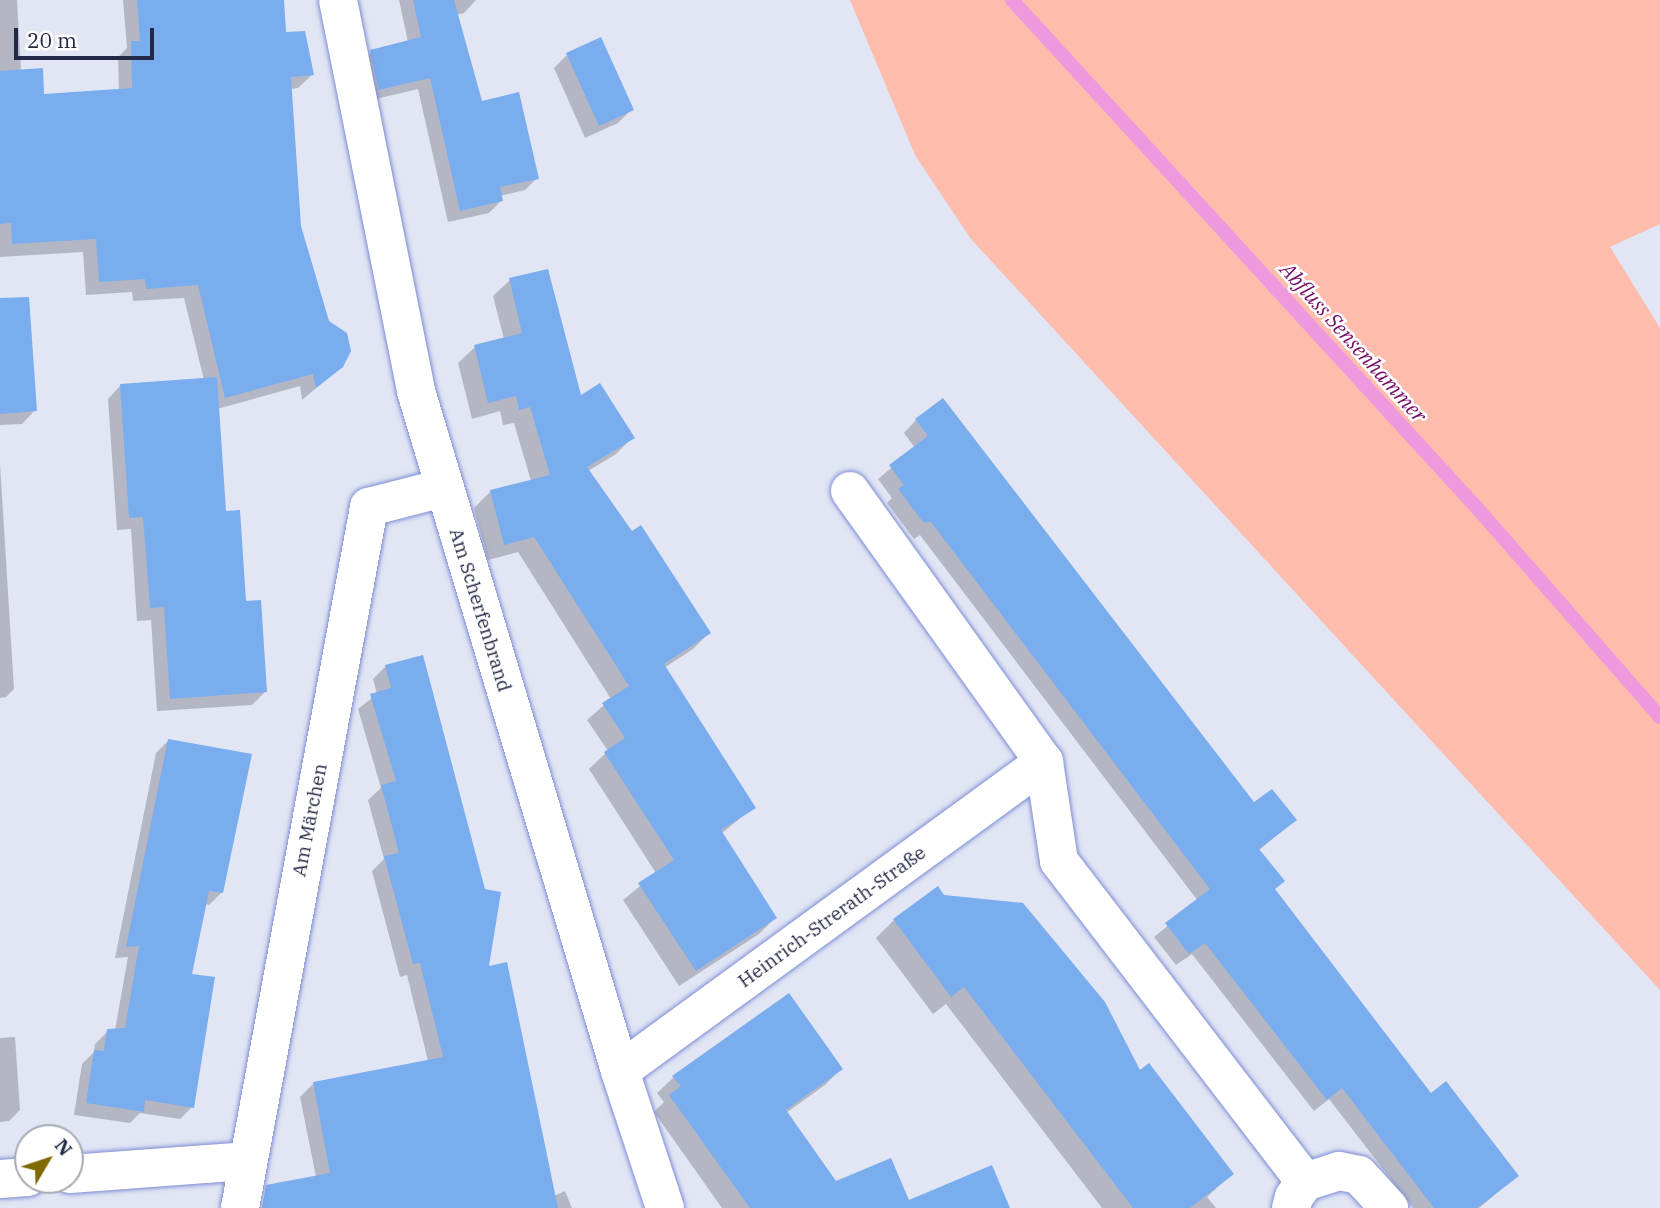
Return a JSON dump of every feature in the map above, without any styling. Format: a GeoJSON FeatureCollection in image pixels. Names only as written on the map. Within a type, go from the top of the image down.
{"type":"FeatureCollection","features":[{"type":"Feature","properties":{"kind":"street","name":"Am Scherfenbrand"},"geometry":{"type":"LineString","coordinates":[[338,0],[416,391],[620,1071],[665,1208]]}},
{"type":"Feature","properties":{"kind":"street","name":"Am Märchen"},"geometry":{"type":"LineString","coordinates":[[240,1208],[246,1161],[369,507],[443,488]]}},
{"type":"Feature","properties":{"kind":"street"},"geometry":{"type":"LineString","coordinates":[[850,491],[1044,762],[1059,861],[1298,1195],[1339,1171],[1359,1175],[1389,1208]]}},
{"type":"Feature","properties":{"kind":"street","name":"Heinrich-Strerath-Straße"},"geometry":{"type":"LineString","coordinates":[[620,1071],[1044,762]]}},
{"type":"Feature","properties":{"kind":"street"},"geometry":{"type":"LineString","coordinates":[[84,1173],[246,1161]]}},
{"type":"Feature","properties":{"kind":"shaded area"},"geometry":{"type":"Polygon","coordinates":[[[850,0],[1660,0],[1660,224],[1610,247],[1660,328],[1660,990],[971,239],[915,155],[850,0]]]}},
{"type":"Feature","properties":{"kind":"building"},"geometry":{"type":"Polygon","coordinates":[[[137,0],[284,0],[286,32],[305,31],[314,75],[291,77],[301,226],[329,321],[347,333],[351,351],[343,367],[316,388],[313,374],[225,398],[198,285],[146,289],[145,279],[99,282],[96,239],[12,244],[11,223],[0,224],[0,71],[43,68],[44,94],[132,88],[131,41],[140,41],[137,0]]]}},
{"type":"Feature","properties":{"kind":"building"},"geometry":{"type":"Polygon","coordinates":[[[413,0],[454,0],[482,101],[519,92],[539,179],[500,187],[503,201],[460,211],[430,78],[379,90],[370,50],[421,37],[413,0]]]}},
{"type":"Feature","properties":{"kind":"building"},"geometry":{"type":"Polygon","coordinates":[[[601,37],[634,110],[599,126],[566,53],[601,37]]]}},
{"type":"Feature","properties":{"kind":"building"},"geometry":{"type":"Polygon","coordinates":[[[548,269],[581,395],[600,383],[635,438],[587,467],[632,531],[641,525],[711,633],[664,664],[756,808],[721,830],[777,918],[696,971],[638,883],[674,860],[604,752],[625,738],[602,703],[629,686],[534,537],[504,545],[490,490],[550,475],[530,407],[519,410],[516,396],[488,403],[474,345],[522,333],[509,278],[548,269]]]}},
{"type":"Feature","properties":{"kind":"building"},"geometry":{"type":"Polygon","coordinates":[[[29,297],[37,411],[0,414],[0,298],[29,297]]]}},
{"type":"Feature","properties":{"kind":"building"},"geometry":{"type":"Polygon","coordinates":[[[217,377],[226,511],[240,510],[246,601],[261,600],[267,692],[170,699],[164,607],[150,608],[143,517],[129,518],[120,384],[217,377]]]}},
{"type":"Feature","properties":{"kind":"building"},"geometry":{"type":"Polygon","coordinates":[[[943,398],[1254,802],[1272,789],[1297,820],[1259,849],[1285,881],[1275,889],[1431,1093],[1446,1081],[1519,1176],[1477,1208],[1434,1208],[1342,1088],[1327,1100],[1205,943],[1189,954],[1165,923],[1210,889],[931,522],[923,522],[898,489],[904,485],[889,465],[928,436],[915,419],[943,398]]]}},
{"type":"Feature","properties":{"kind":"building"},"geometry":{"type":"Polygon","coordinates":[[[423,655],[485,889],[501,892],[489,966],[507,962],[558,1208],[262,1208],[266,1185],[330,1173],[313,1082],[443,1057],[420,963],[413,964],[384,856],[399,853],[381,785],[396,781],[370,694],[391,688],[385,665],[423,655]]]}},
{"type":"Feature","properties":{"kind":"building"},"geometry":{"type":"Polygon","coordinates":[[[168,739],[252,754],[223,893],[209,891],[192,974],[215,977],[194,1108],[145,1100],[144,1112],[86,1103],[94,1050],[104,1051],[107,1029],[125,1028],[139,946],[126,947],[168,739]]]}},
{"type":"Feature","properties":{"kind":"building"},"geometry":{"type":"Polygon","coordinates":[[[938,886],[944,895],[1023,903],[1105,1002],[1140,1070],[1149,1063],[1234,1174],[1190,1208],[1133,1208],[964,987],[951,997],[893,919],[938,886]]]}},
{"type":"Feature","properties":{"kind":"building"},"geometry":{"type":"Polygon","coordinates":[[[789,993],[843,1069],[786,1110],[836,1181],[891,1158],[909,1200],[992,1165],[1010,1208],[750,1208],[669,1095],[681,1086],[672,1076],[789,993]]]}},
{"type":"Feature","properties":{"kind":"waterway","name":"Abfluss Sensenhammer"},"geometry":{"type":"LineString","coordinates":[[1012,0],[1477,508],[1660,717]]}}]}
